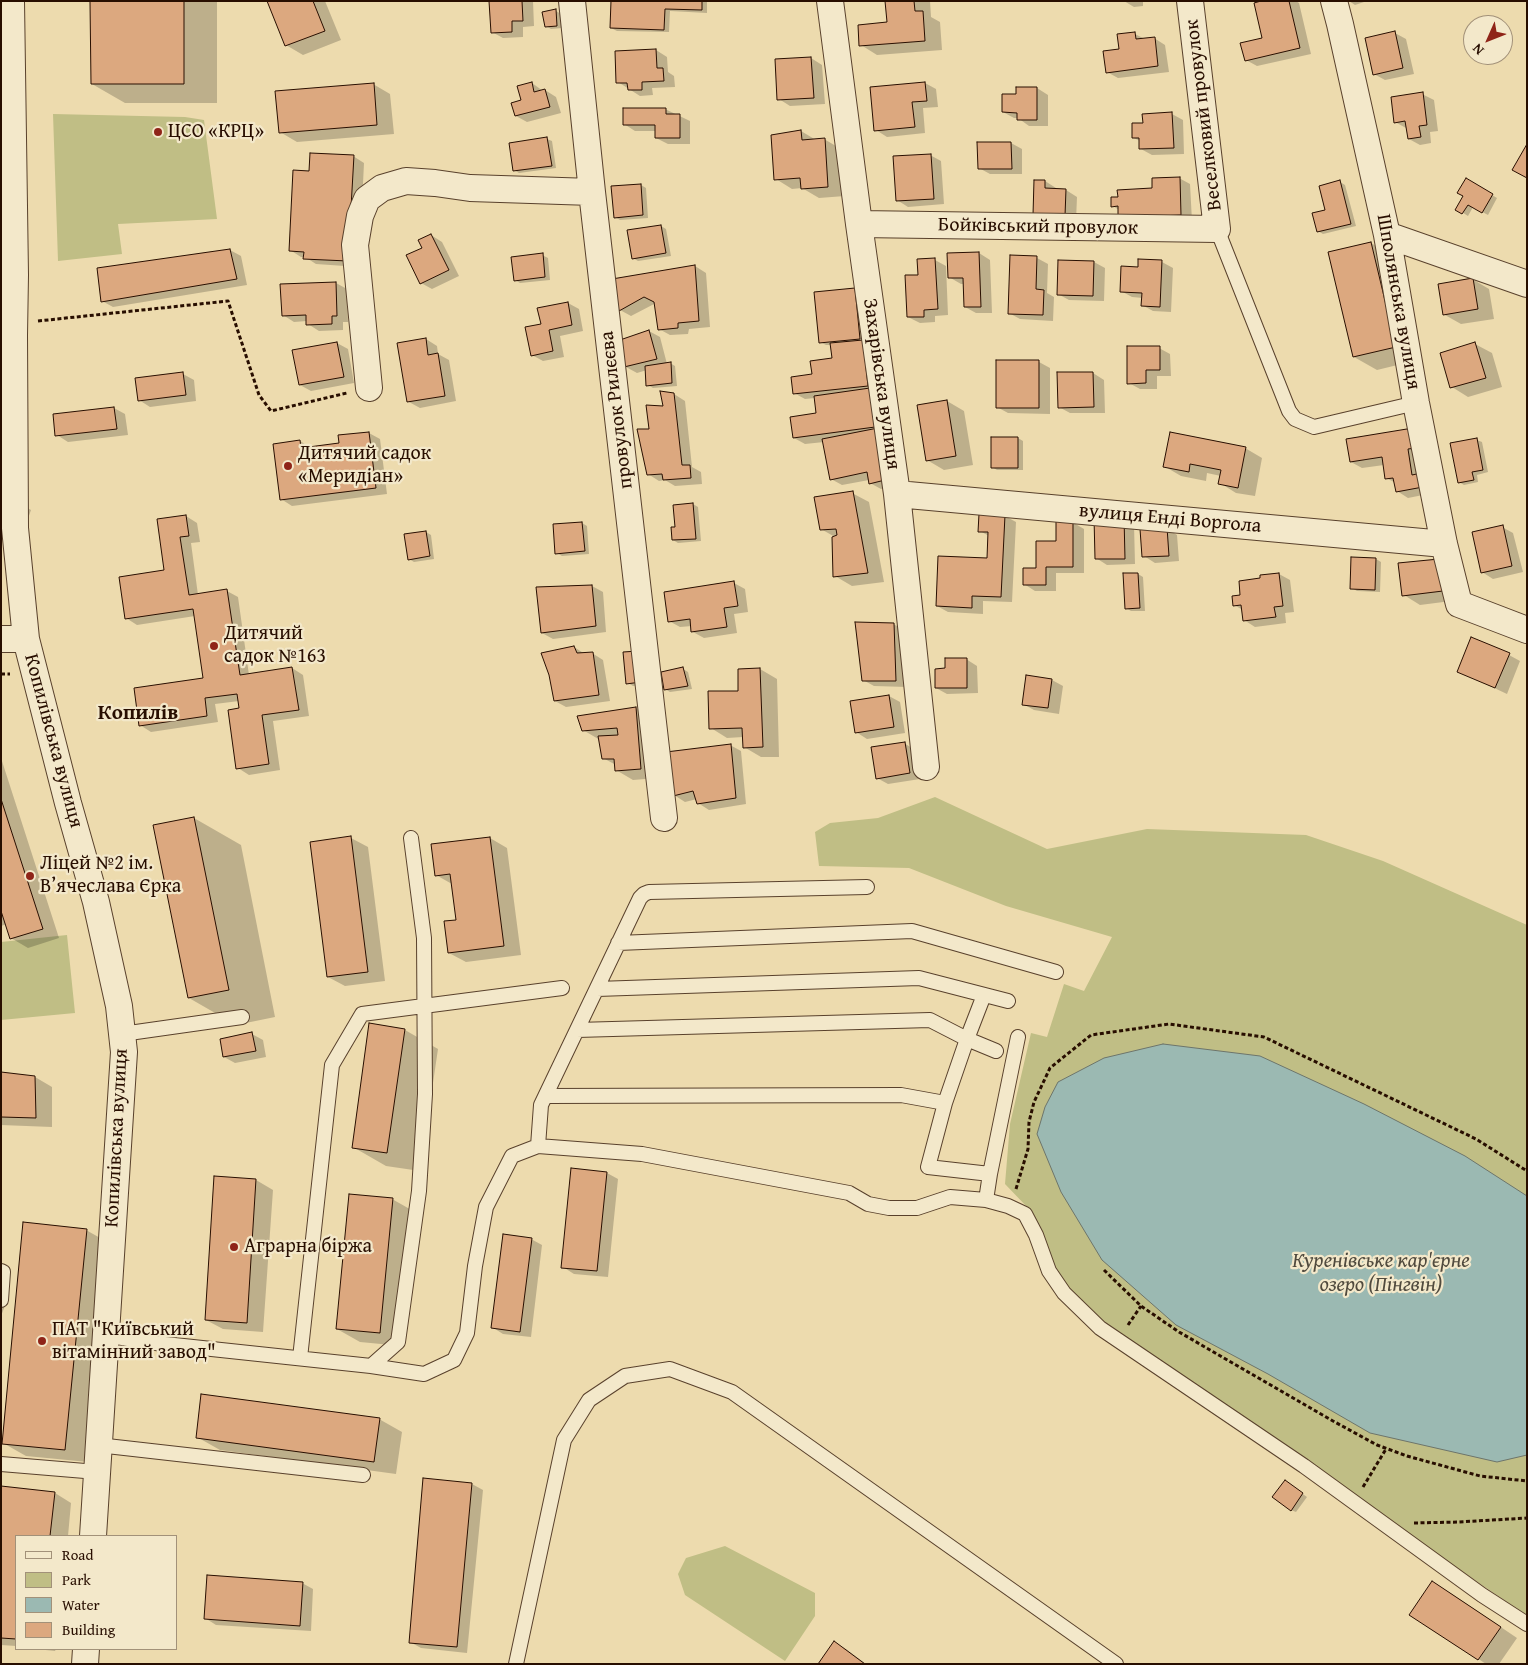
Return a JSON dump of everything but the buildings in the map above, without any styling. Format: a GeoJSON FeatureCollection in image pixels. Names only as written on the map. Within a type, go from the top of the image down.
{"type":"FeatureCollection","features":[{"type":"Feature","properties":{"kind":"street","name":"Копилівська вулиця"},"geometry":{"type":"LineString","coordinates":[[11,1],[8,275],[14,335],[14,639],[68,803],[96,902],[119,1006],[124,1052],[93,1535]]}},
{"type":"Feature","properties":{"kind":"street","name":"провулок Рилєєва"},"geometry":{"type":"LineString","coordinates":[[572,1],[664,818]]}},
{"type":"Feature","properties":{"kind":"street","name":"Захарівська вулиця"},"geometry":{"type":"LineString","coordinates":[[830,1],[897,494],[926,767]]}},
{"type":"Feature","properties":{"kind":"street","name":"Веселковий провулок"},"geometry":{"type":"LineString","coordinates":[[1190,1],[1217,229]]}},
{"type":"Feature","properties":{"kind":"street","name":"Шполянська вулиця"},"geometry":{"type":"LineString","coordinates":[[1334,1],[1387,235],[1416,403],[1444,544],[1459,604],[1527,630]]}},
{"type":"Feature","properties":{"kind":"street"},"geometry":{"type":"LineString","coordinates":[[369,388],[355,245],[360,216],[367,198],[382,188],[406,181],[470,188],[592,192]]}},
{"type":"Feature","properties":{"kind":"street","name":"Бойківський провулок"},"geometry":{"type":"LineString","coordinates":[[859,224],[1217,229]]}},
{"type":"Feature","properties":{"kind":"street"},"geometry":{"type":"LineString","coordinates":[[1387,235],[1527,284]]}},
{"type":"Feature","properties":{"kind":"street","name":"вулиця Енді Воргола"},"geometry":{"type":"LineString","coordinates":[[897,494],[1444,544]]}},
{"type":"Feature","properties":{"kind":"street"},"geometry":{"type":"LineString","coordinates":[[85,1664],[86,1650]]}},
{"type":"Feature","properties":{"kind":"lane"},"geometry":{"type":"LineString","coordinates":[[1217,229],[1289,411],[1295,419],[1314,426],[1416,403]]}},
{"type":"Feature","properties":{"kind":"lane"},"geometry":{"type":"LineString","coordinates":[[371,1366],[398,1342],[418,1191],[425,1094],[424,938],[411,838]]}},
{"type":"Feature","properties":{"kind":"lane"},"geometry":{"type":"LineString","coordinates":[[538,1146],[541,1105],[640,898],[649,892],[867,887]]}},
{"type":"Feature","properties":{"kind":"lane"},"geometry":{"type":"LineString","coordinates":[[618,943],[912,931],[1056,972]]}},
{"type":"Feature","properties":{"kind":"lane"},"geometry":{"type":"LineString","coordinates":[[597,989],[919,978],[1008,1001]]}},
{"type":"Feature","properties":{"kind":"lane"},"geometry":{"type":"LineString","coordinates":[[300,1358],[332,1065],[362,1014],[562,988]]}},
{"type":"Feature","properties":{"kind":"lane"},"geometry":{"type":"LineString","coordinates":[[984,995],[946,1103],[928,1167],[990,1174]]}},
{"type":"Feature","properties":{"kind":"lane"},"geometry":{"type":"LineString","coordinates":[[122,1034],[242,1017]]}},
{"type":"Feature","properties":{"kind":"lane"},"geometry":{"type":"LineString","coordinates":[[577,1030],[930,1020],[996,1051]]}},
{"type":"Feature","properties":{"kind":"lane"},"geometry":{"type":"LineString","coordinates":[[986,1200],[1018,1037]]}},
{"type":"Feature","properties":{"kind":"lane"},"geometry":{"type":"LineString","coordinates":[[546,1096],[901,1095],[946,1103]]}},
{"type":"Feature","properties":{"kind":"lane"},"geometry":{"type":"LineString","coordinates":[[105,1335],[146,1342],[371,1366],[424,1374],[454,1360],[467,1333],[475,1266],[486,1208],[512,1156],[538,1146],[642,1154],[849,1193],[868,1204],[889,1208],[917,1208],[950,1197],[986,1200],[1011,1207],[1025,1214],[1036,1235],[1049,1271],[1064,1293],[1100,1328],[1304,1466],[1482,1594],[1527,1624]]}},
{"type":"Feature","properties":{"kind":"lane"},"geometry":{"type":"LineString","coordinates":[[1,1271],[3,1272],[1,1300]]}},
{"type":"Feature","properties":{"kind":"lane"},"geometry":{"type":"LineString","coordinates":[[516,1664],[564,1440],[589,1400],[625,1376],[670,1370],[732,1392],[1116,1664]]}},
{"type":"Feature","properties":{"kind":"lane"},"geometry":{"type":"LineString","coordinates":[[98,1445],[363,1475]]}},
{"type":"Feature","properties":{"kind":"lane"},"geometry":{"type":"LineString","coordinates":[[1,1464],[97,1472]]}},
{"type":"Feature","properties":{"kind":"path"},"geometry":{"type":"LineString","coordinates":[[37,321],[228,301],[259,395],[271,411],[369,388]]}},
{"type":"Feature","properties":{"kind":"path"},"geometry":{"type":"LineString","coordinates":[[1011,1207],[1028,1148],[1029,1122],[1034,1102],[1050,1068],[1091,1035],[1169,1024],[1264,1037],[1476,1139],[1527,1171]]}},
{"type":"Feature","properties":{"kind":"path"},"geometry":{"type":"LineString","coordinates":[[1104,1270],[1141,1306],[1179,1332],[1333,1421],[1386,1448],[1407,1456],[1480,1476],[1527,1481]]}},
{"type":"Feature","properties":{"kind":"path"},"geometry":{"type":"LineString","coordinates":[[1354,1502],[1386,1448]]}},
{"type":"Feature","properties":{"kind":"path"},"geometry":{"type":"LineString","coordinates":[[1379,1520],[1416,1523],[1527,1518]]}},
{"type":"Feature","properties":{"kind":"green space"},"geometry":{"type":"Polygon","coordinates":[[[53,114],[185,117],[204,120],[217,219],[118,224],[122,254],[58,261],[53,114]]]}},
{"type":"Feature","properties":{"kind":"green space"},"geometry":{"type":"Polygon","coordinates":[[[935,797],[1047,849],[1147,829],[1306,835],[1383,861],[1527,925],[1527,1616],[1103,1325],[1062,1286],[1028,1208],[1005,1184],[1010,1124],[1031,1033],[1047,1037],[1064,984],[1084,991],[1112,937],[1006,906],[909,868],[819,866],[815,832],[830,823],[878,818],[935,797]]]}},
{"type":"Feature","properties":{"kind":"green space"},"geometry":{"type":"Polygon","coordinates":[[[67,935],[75,1013],[1,1020],[1,942],[67,935]]]}},
{"type":"Feature","properties":{"kind":"green space"},"geometry":{"type":"Polygon","coordinates":[[[725,1546],[815,1593],[815,1616],[785,1661],[685,1595],[678,1574],[686,1558],[725,1546]]]}},
{"type":"Feature","properties":{"kind":"water","name":"Куренівське кар'єрне озеро (Пінгвін)"},"geometry":{"type":"Polygon","coordinates":[[[1163,1044],[1260,1056],[1364,1104],[1465,1156],[1527,1196],[1527,1455],[1497,1462],[1370,1433],[1268,1374],[1176,1325],[1102,1260],[1061,1192],[1037,1134],[1045,1107],[1058,1082],[1104,1058],[1163,1044]]]}},
{"type":"Feature","properties":{"kind":"place","name":"ЦСО «КРЦ»"},"geometry":{"type":"Point","coordinates":[158,132]}},
{"type":"Feature","properties":{"kind":"place","name":"Дитячий садок «Меридіан»"},"geometry":{"type":"Point","coordinates":[288,466]}},
{"type":"Feature","properties":{"kind":"place","name":"Дитячий садок №163"},"geometry":{"type":"Point","coordinates":[214,646]}},
{"type":"Feature","properties":{"kind":"place","name":"Ліцей №2 ім. В’ячеслава Єрка"},"geometry":{"type":"Point","coordinates":[30,876]}},
{"type":"Feature","properties":{"kind":"place","name":"Аграрна біржа"},"geometry":{"type":"Point","coordinates":[234,1247]}},
{"type":"Feature","properties":{"kind":"place","name":"ПАТ \"Київський вітамінний завод\""},"geometry":{"type":"Point","coordinates":[42,1341]}},
{"type":"Feature","properties":{"kind":"district","name":"Копилів"},"geometry":{"type":"Point","coordinates":[138,714]}}]}
